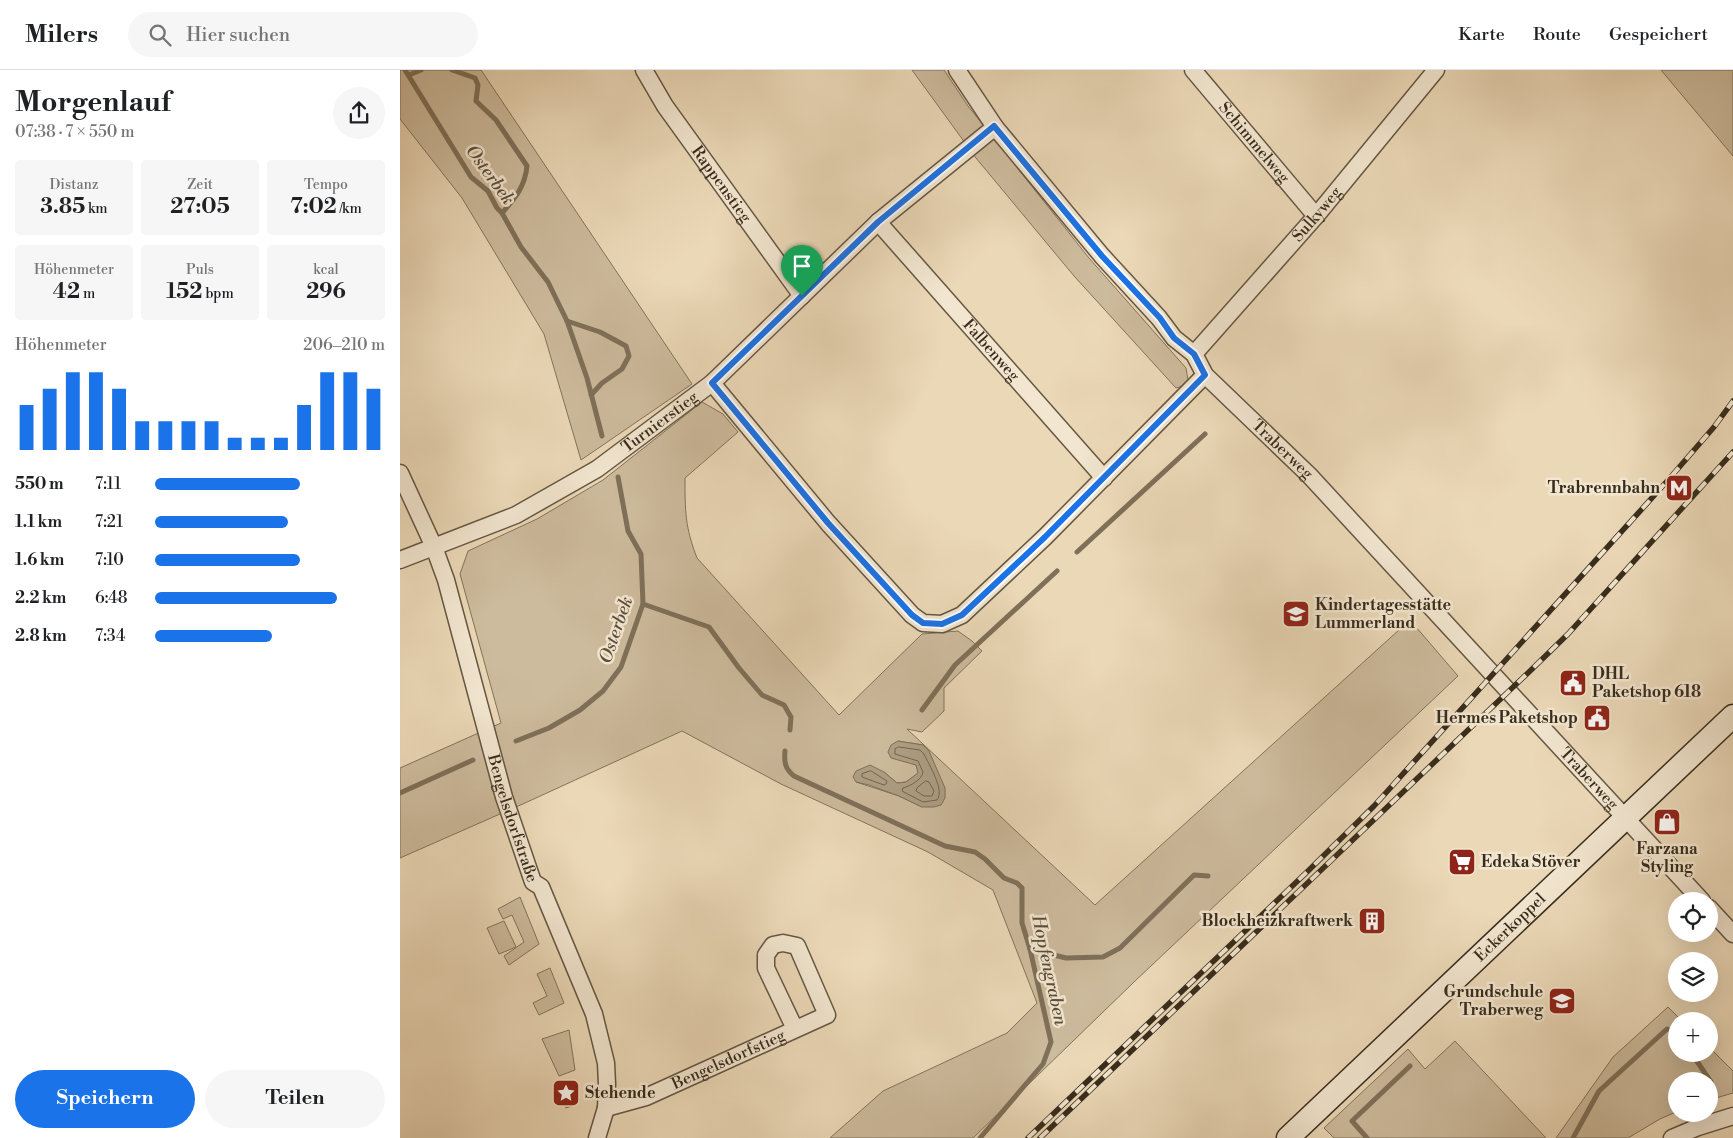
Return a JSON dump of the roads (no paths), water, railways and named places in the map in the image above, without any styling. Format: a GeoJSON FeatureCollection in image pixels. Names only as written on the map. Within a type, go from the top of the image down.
{"type":"FeatureCollection","features":[{"type":"Feature","properties":{"kind":"street","name":"Rappenstieg"},"geometry":{"type":"LineString","coordinates":[[644,70],[665,106],[802,296]]}},
{"type":"Feature","properties":{"kind":"street","name":"Traberweg"},"geometry":{"type":"LineString","coordinates":[[957,70],[994,126],[1102,256],[1160,318],[1174,338],[1194,354],[1205,375],[1309,474],[1694,892]]}},
{"type":"Feature","properties":{"kind":"street","name":"Schimmelweg"},"geometry":{"type":"LineString","coordinates":[[1193,70],[1316,216]]}},
{"type":"Feature","properties":{"kind":"street","name":"Sulkyweg"},"geometry":{"type":"LineString","coordinates":[[1194,354],[1316,216],[1436,70]]}},
{"type":"Feature","properties":{"kind":"street","name":"Turnierstieg"},"geometry":{"type":"LineString","coordinates":[[400,560],[516,515],[597,469],[712,383],[878,222],[994,126]]}},
{"type":"Feature","properties":{"kind":"street","name":"Falbenweg"},"geometry":{"type":"LineString","coordinates":[[878,222],[1104,478]]}},
{"type":"Feature","properties":{"kind":"street"},"geometry":{"type":"LineString","coordinates":[[712,383],[828,523],[912,615],[923,623],[942,624],[962,615],[1045,537],[1205,375]]}},
{"type":"Feature","properties":{"kind":"street","name":"Bengelsdorfstraße"},"geometry":{"type":"LineString","coordinates":[[400,473],[434,547],[448,590],[504,796],[533,882],[541,887],[594,1014],[606,1063],[607,1084],[606,1108],[597,1138]]}},
{"type":"Feature","properties":{"kind":"street","name":"Eckerkoppel"},"geometry":{"type":"LineString","coordinates":[[1288,1138],[1733,716]]}},
{"type":"Feature","properties":{"kind":"street"},"geometry":{"type":"LineString","coordinates":[[1718,918],[1733,934]]}},
{"type":"Feature","properties":{"kind":"street","name":"Bengelsdorfstieg"},"geometry":{"type":"LineString","coordinates":[[606,1108],[646,1097],[827,1015],[797,946],[783,943],[773,945],[766,955],[766,968],[795,1029]]}},
{"type":"Feature","properties":{"kind":"street"},"geometry":{"type":"LineString","coordinates":[[1672,1138],[1698,1126],[1733,1116]]}},
{"type":"Feature","properties":{"kind":"water"},"geometry":{"type":"Polygon","coordinates":[[[898,741],[923,745],[929,751],[945,788],[945,798],[941,805],[922,807],[899,796],[856,782],[853,777],[856,771],[870,765],[884,772],[897,783],[906,782],[918,773],[916,765],[891,758],[888,752],[891,745],[898,741]]]}},
{"type":"Feature","properties":{"kind":"waterway","name":"Osterbek"},"geometry":{"type":"LineString","coordinates":[[405,70],[471,177],[488,191],[521,247],[548,282],[567,321],[587,378],[602,436]]}},
{"type":"Feature","properties":{"kind":"waterway"},"geometry":{"type":"LineString","coordinates":[[409,75],[421,70]]}},
{"type":"Feature","properties":{"kind":"waterway"},"geometry":{"type":"LineString","coordinates":[[452,70],[475,78],[478,85],[476,101],[496,120],[527,166],[522,186],[502,213]]}},
{"type":"Feature","properties":{"kind":"waterway","name":"Osterbek"},"geometry":{"type":"LineString","coordinates":[[567,321],[600,332],[626,346],[629,356],[622,369],[602,383],[591,395]]}},
{"type":"Feature","properties":{"kind":"waterway"},"geometry":{"type":"LineString","coordinates":[[1077,552],[1205,434]]}},
{"type":"Feature","properties":{"kind":"waterway","name":"Osterbek"},"geometry":{"type":"LineString","coordinates":[[516,741],[549,728],[580,710],[603,691],[621,667],[643,604],[641,554],[628,531],[618,477]]}},
{"type":"Feature","properties":{"kind":"waterway"},"geometry":{"type":"LineString","coordinates":[[922,710],[955,665],[1057,571]]}},
{"type":"Feature","properties":{"kind":"waterway","name":"Hopfengraben"},"geometry":{"type":"LineString","coordinates":[[643,604],[709,627],[739,668],[762,695],[784,705],[791,717],[790,730]]}},
{"type":"Feature","properties":{"kind":"waterway","name":"Hopfengraben"},"geometry":{"type":"LineString","coordinates":[[785,751],[786,765],[794,776],[945,846],[975,852],[1004,878],[1017,883],[1022,888],[1022,923],[1030,949],[1051,1042],[1043,1064],[980,1138]]}},
{"type":"Feature","properties":{"kind":"waterway","name":"Osterbek"},"geometry":{"type":"LineString","coordinates":[[400,793],[473,760]]}},
{"type":"Feature","properties":{"kind":"waterway"},"geometry":{"type":"LineString","coordinates":[[1030,949],[1066,958],[1103,957],[1120,948],[1194,875],[1208,876]]}},
{"type":"Feature","properties":{"kind":"waterway"},"geometry":{"type":"LineString","coordinates":[[1573,1138],[1599,1091],[1668,1029]]}},
{"type":"Feature","properties":{"kind":"waterway"},"geometry":{"type":"LineString","coordinates":[[1697,1062],[1704,1072]]}},
{"type":"Feature","properties":{"kind":"waterway"},"geometry":{"type":"LineString","coordinates":[[1367,1138],[1352,1121],[1410,1066]]}},
{"type":"Feature","properties":{"kind":"railway"},"geometry":{"type":"LineString","coordinates":[[1028,1138],[1374,806],[1669,479],[1714,427],[1733,401]]}},
{"type":"Feature","properties":{"kind":"railway"},"geometry":{"type":"LineString","coordinates":[[1040,1138],[1568,634],[1733,452]]}},
{"type":"Feature","properties":{"kind":"place","name":"Trabrennbahn"},"geometry":{"type":"Point","coordinates":[1679,488]}},
{"type":"Feature","properties":{"kind":"place","name":"Kindertagesstätte Lummerland"},"geometry":{"type":"Point","coordinates":[1296,614]}},
{"type":"Feature","properties":{"kind":"place","name":"DHL Paketshop 618"},"geometry":{"type":"Point","coordinates":[1573,683]}},
{"type":"Feature","properties":{"kind":"place","name":"Hermes Paketshop"},"geometry":{"type":"Point","coordinates":[1597,718]}},
{"type":"Feature","properties":{"kind":"place","name":"Farzana Styling"},"geometry":{"type":"Point","coordinates":[1667,822]}},
{"type":"Feature","properties":{"kind":"place","name":"Edeka Stöver"},"geometry":{"type":"Point","coordinates":[1462,862]}},
{"type":"Feature","properties":{"kind":"place","name":"Blockheizkraftwerk"},"geometry":{"type":"Point","coordinates":[1372,921]}},
{"type":"Feature","properties":{"kind":"place","name":"Grundschule Traberweg"},"geometry":{"type":"Point","coordinates":[1562,1001]}},
{"type":"Feature","properties":{"kind":"place","name":"Stehende"},"geometry":{"type":"Point","coordinates":[566,1093]}}]}
